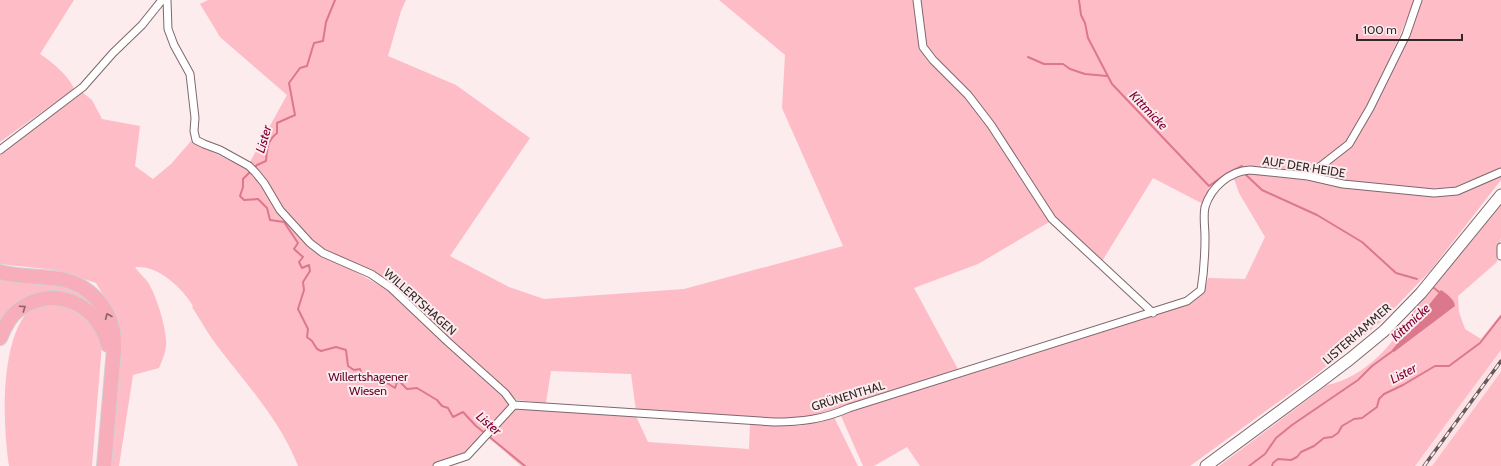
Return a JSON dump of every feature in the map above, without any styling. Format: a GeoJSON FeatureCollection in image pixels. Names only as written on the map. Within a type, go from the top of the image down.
{"type":"FeatureCollection","features":[{"type":"Feature","properties":{"kind":"highway"},"geometry":{"type":"LineString","coordinates":[[0,272],[18,276],[64,280],[77,284],[92,294],[104,308],[110,319],[113,332],[114,349],[104,466]]}},
{"type":"Feature","properties":{"kind":"highway"},"geometry":{"type":"LineString","coordinates":[[0,338],[7,323],[16,312],[30,303],[44,299],[58,298],[76,303],[93,314],[101,324],[108,348],[108,370],[97,466]]}},
{"type":"Feature","properties":{"kind":"main road","name":"LISTERHAMMER"},"geometry":{"type":"LineString","coordinates":[[1206,466],[1323,380],[1384,331],[1421,293],[1501,195]]}},
{"type":"Feature","properties":{"kind":"street"},"geometry":{"type":"LineString","coordinates":[[0,150],[83,87],[113,53],[142,25],[162,0]]}},
{"type":"Feature","properties":{"kind":"street","name":"WILLERTSHAGEN"},"geometry":{"type":"LineString","coordinates":[[167,0],[168,29],[174,45],[190,74],[196,140],[220,150],[249,166],[264,183],[280,210],[310,243],[323,252],[371,274],[390,287],[505,393],[514,405]]}},
{"type":"Feature","properties":{"kind":"street"},"geometry":{"type":"LineString","coordinates":[[917,0],[920,33],[923,47],[933,60],[968,95],[991,125],[1052,219],[1153,313]]}},
{"type":"Feature","properties":{"kind":"street"},"geometry":{"type":"LineString","coordinates":[[1308,176],[1349,144],[1370,108],[1406,35],[1418,0]]}},
{"type":"Feature","properties":{"kind":"street","name":"AUF DER HEIDE"},"geometry":{"type":"LineString","coordinates":[[1153,313],[1187,301],[1201,290],[1205,266],[1205,208],[1212,191],[1229,176],[1242,170],[1308,176],[1343,184],[1434,193],[1457,191],[1501,172]]}},
{"type":"Feature","properties":{"kind":"street"},"geometry":{"type":"LineString","coordinates":[[1501,247],[1501,256]]}},
{"type":"Feature","properties":{"kind":"street","name":"GRÜNENTHAL"},"geometry":{"type":"LineString","coordinates":[[514,405],[774,422],[800,422],[835,414],[857,405],[1153,313]]}},
{"type":"Feature","properties":{"kind":"street"},"geometry":{"type":"LineString","coordinates":[[437,466],[467,456],[514,405]]}},
{"type":"Feature","properties":{"kind":"shaded area"},"geometry":{"type":"Polygon","coordinates":[[[1441,290],[1452,299],[1455,306],[1394,352],[1392,350],[1441,290]]]}},
{"type":"Feature","properties":{"kind":"shaded area"},"geometry":{"type":"Polygon","coordinates":[[[1501,350],[1501,371],[1432,466],[1415,466],[1501,350]]]}},
{"type":"Feature","properties":{"kind":"green space"},"geometry":{"type":"Polygon","coordinates":[[[0,0],[74,0],[40,54],[55,65],[69,79],[74,89],[0,142],[0,0]]]}},
{"type":"Feature","properties":{"kind":"green space","name":"Willertshagener Wiesen"},"geometry":{"type":"Polygon","coordinates":[[[208,0],[406,0],[401,11],[388,56],[456,85],[530,138],[450,256],[509,287],[544,299],[684,289],[843,246],[782,108],[785,55],[719,0],[914,0],[922,51],[966,96],[989,126],[1051,221],[978,264],[914,288],[959,371],[801,419],[774,419],[636,411],[631,374],[551,371],[546,403],[517,400],[372,273],[324,249],[323,254],[390,291],[499,393],[509,405],[472,451],[433,466],[298,466],[282,433],[272,417],[215,343],[185,294],[167,278],[154,270],[135,267],[147,281],[154,294],[161,313],[166,347],[159,368],[133,375],[119,466],[110,466],[121,346],[117,318],[96,283],[55,270],[0,264],[0,154],[82,92],[92,100],[102,119],[140,126],[135,166],[153,179],[171,164],[191,141],[246,169],[287,95],[220,37],[200,4],[208,0]]]}},
{"type":"Feature","properties":{"kind":"green space"},"geometry":{"type":"Polygon","coordinates":[[[918,0],[1415,0],[1369,107],[1345,143],[1329,158],[1306,169],[1291,171],[1252,166],[1228,172],[1209,188],[1205,205],[1153,178],[1101,263],[1053,219],[970,93],[926,46],[918,0]]]}},
{"type":"Feature","properties":{"kind":"green space"},"geometry":{"type":"Polygon","coordinates":[[[1420,0],[1501,0],[1501,169],[1455,187],[1432,189],[1344,181],[1324,176],[1323,169],[1351,146],[1390,75],[1420,0]]]}},
{"type":"Feature","properties":{"kind":"green space"},"geometry":{"type":"Polygon","coordinates":[[[1250,173],[1306,180],[1341,187],[1446,194],[1498,175],[1501,176],[1501,180],[1431,270],[1383,320],[1317,374],[1190,466],[920,466],[907,447],[874,466],[863,466],[841,416],[1189,303],[1203,293],[1208,278],[1245,279],[1265,237],[1239,193],[1234,179],[1250,173]]]}},
{"type":"Feature","properties":{"kind":"green space"},"geometry":{"type":"Polygon","coordinates":[[[1501,205],[1501,237],[1497,262],[1458,296],[1459,312],[1465,329],[1481,339],[1501,314],[1501,350],[1415,466],[1219,466],[1327,385],[1354,375],[1377,358],[1397,336],[1413,312],[1501,205]]]}},
{"type":"Feature","properties":{"kind":"green space"},"geometry":{"type":"Polygon","coordinates":[[[0,275],[75,285],[93,298],[102,322],[49,295],[0,331],[0,275]]]}},
{"type":"Feature","properties":{"kind":"green space"},"geometry":{"type":"Polygon","coordinates":[[[43,304],[65,304],[88,316],[102,344],[92,466],[9,466],[5,426],[5,403],[9,358],[14,338],[22,320],[32,307],[43,304]]]}},
{"type":"Feature","properties":{"kind":"green space"},"geometry":{"type":"Polygon","coordinates":[[[1501,371],[1501,466],[1432,466],[1500,373],[1501,371]]]}},
{"type":"Feature","properties":{"kind":"green space"},"geometry":{"type":"Polygon","coordinates":[[[515,407],[635,414],[648,442],[749,449],[750,424],[799,426],[834,417],[858,466],[521,466],[488,437],[515,407]]]}},
{"type":"Feature","properties":{"kind":"waterway","name":"Lister"},"geometry":{"type":"LineString","coordinates":[[335,0],[326,22],[323,41],[314,43],[307,66],[300,68],[289,83],[295,115],[277,123],[277,133],[269,142],[266,161],[257,165],[243,179],[243,187],[240,196],[244,200],[258,199],[267,208],[270,220],[284,222],[298,243],[294,249],[303,257],[299,262],[302,268],[309,265],[310,271],[303,282],[304,290],[298,309],[308,329],[307,337],[312,341],[317,349],[321,351],[336,347],[346,350],[348,366],[354,370],[360,369],[363,377],[373,376],[379,384],[387,383],[395,388],[398,380],[407,389],[417,388],[437,400],[442,406],[448,408],[453,417],[463,412],[476,426],[525,466]]}},
{"type":"Feature","properties":{"kind":"waterway","name":"Kittmicke"},"geometry":{"type":"LineString","coordinates":[[1079,0],[1081,15],[1085,23],[1088,38],[1112,84],[1209,186],[1226,174],[1242,166]]}},
{"type":"Feature","properties":{"kind":"waterway"},"geometry":{"type":"LineString","coordinates":[[1028,57],[1044,64],[1063,64],[1070,69],[1085,74],[1107,76]]}},
{"type":"Feature","properties":{"kind":"waterway","name":"Kittmicke"},"geometry":{"type":"LineString","coordinates":[[1245,174],[1262,190],[1317,215],[1362,242],[1396,273],[1417,279]]}},
{"type":"Feature","properties":{"kind":"waterway","name":"Kittmicke"},"geometry":{"type":"LineString","coordinates":[[1434,288],[1440,294]]}},
{"type":"Feature","properties":{"kind":"waterway","name":"Lister"},"geometry":{"type":"LineString","coordinates":[[1272,466],[1278,459],[1291,460],[1297,457],[1301,452],[1314,446],[1324,438],[1332,437],[1338,433],[1342,426],[1354,419],[1362,418],[1377,407],[1379,399],[1384,394],[1403,385],[1435,366],[1449,366],[1480,343],[1501,316]]}},
{"type":"Feature","properties":{"kind":"waterway"},"geometry":{"type":"LineString","coordinates":[[1249,466],[1265,454],[1276,438],[1292,425],[1358,380],[1372,366],[1394,350]]}},
{"type":"Feature","properties":{"kind":"railway"},"geometry":{"type":"LineString","coordinates":[[1424,466],[1501,361]]}}]}
